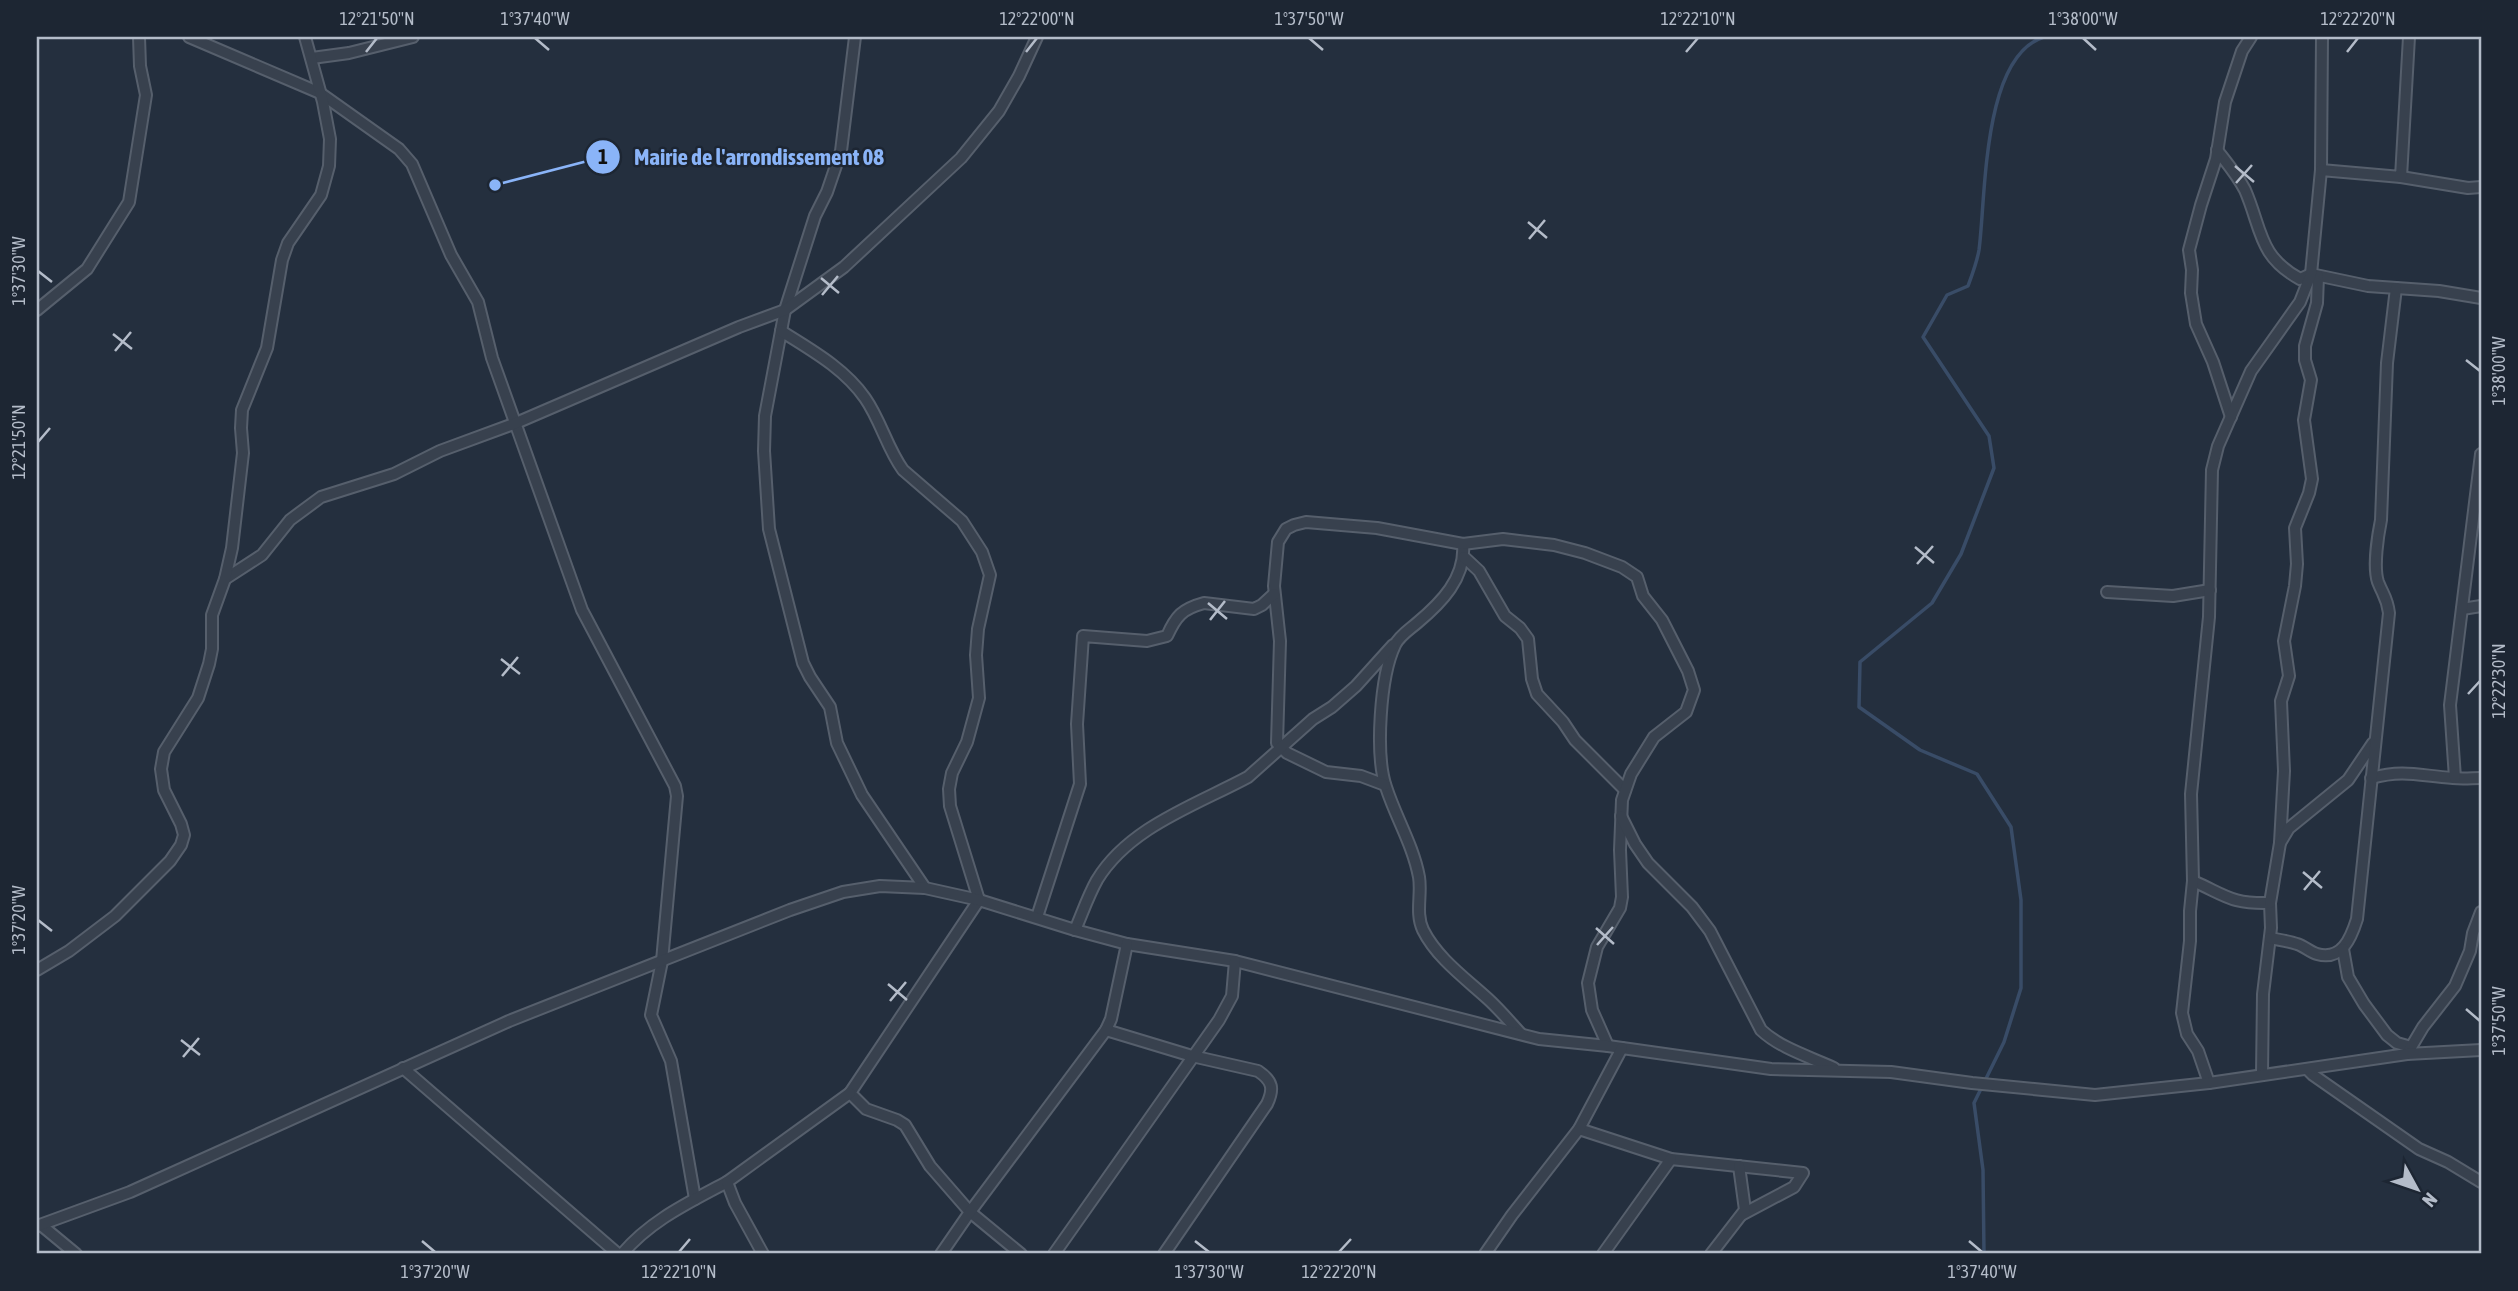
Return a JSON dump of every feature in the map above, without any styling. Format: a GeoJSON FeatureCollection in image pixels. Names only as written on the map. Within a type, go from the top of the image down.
{"type":"FeatureCollection","features":[{"type":"Feature","properties":{"kind":"street"},"geometry":{"type":"LineString","coordinates":[[37,310],[87,269],[128,202],[146,95],[139,37]]}},
{"type":"Feature","properties":{"kind":"street"},"geometry":{"type":"LineString","coordinates":[[190,37],[320,93],[398,149],[412,164],[451,255],[478,302],[492,358],[582,610],[675,786],[677,796],[662,961],[651,1015],[671,1061],[695,1199]]}},
{"type":"Feature","properties":{"kind":"street"},"geometry":{"type":"LineString","coordinates":[[37,970],[69,951],[115,916],[170,861],[184,835],[164,790],[161,769],[164,752],[198,698],[212,649],[212,615],[230,564],[242,472],[242,410],[267,348],[282,260],[288,243],[321,195],[329,166],[330,139],[305,37]]}},
{"type":"Feature","properties":{"kind":"street"},"geometry":{"type":"LineString","coordinates":[[312,58],[349,53],[413,37]]}},
{"type":"Feature","properties":{"kind":"street"},"geometry":{"type":"LineString","coordinates":[[855,37],[841,151],[827,192],[815,216],[785,310],[765,416],[764,465],[769,529],[803,663],[830,707],[837,743],[862,795],[925,888]]}},
{"type":"Feature","properties":{"kind":"street"},"geometry":{"type":"LineString","coordinates":[[225,579],[262,555],[290,520],[321,496],[394,474],[439,451],[516,423],[739,327],[785,310],[844,267],[961,158],[999,111],[1037,37]]}},
{"type":"Feature","properties":{"kind":"street"},"geometry":{"type":"LineString","coordinates":[[2231,417],[2213,362],[2196,324],[2189,250],[2217,150],[2224,102],[2242,51],[2251,37]]}},
{"type":"Feature","properties":{"kind":"street"},"geometry":{"type":"LineString","coordinates":[[2262,1075],[2263,994],[2270,938],[2270,903],[2280,843],[2284,771],[2281,701],[2289,676],[2284,641],[2295,586],[2295,528],[2312,479],[2304,420],[2311,380],[2305,360],[2305,346],[2317,303],[2315,275],[2322,37]]}},
{"type":"Feature","properties":{"kind":"street"},"geometry":{"type":"LineString","coordinates":[[2401,177],[2409,37]]}},
{"type":"Feature","properties":{"kind":"street"},"geometry":{"type":"LineString","coordinates":[[2217,150],[2243,187],[2271,258],[2300,279],[2315,275],[2368,286],[2439,291],[2481,298]]}},
{"type":"Feature","properties":{"kind":"street"},"geometry":{"type":"LineString","coordinates":[[2320,170],[2401,177],[2468,188],[2481,187]]}},
{"type":"Feature","properties":{"kind":"street"},"geometry":{"type":"LineString","coordinates":[[2209,1083],[2198,1051],[2187,1034],[2182,1013],[2193,881],[2191,794],[2209,617],[2212,470],[2218,446],[2251,371],[2300,302],[2315,275]]}},
{"type":"Feature","properties":{"kind":"street"},"geometry":{"type":"LineString","coordinates":[[2270,938],[2297,944],[2317,954],[2333,955],[2343,949],[2357,919],[2389,614],[2387,597],[2377,579],[2387,363],[2396,288]]}},
{"type":"Feature","properties":{"kind":"street"},"geometry":{"type":"LineString","coordinates":[[781,331],[822,357],[853,383],[866,399],[903,470],[962,521],[989,568],[990,584],[982,605],[978,629],[976,655],[979,698],[967,742],[952,772],[949,789],[950,806],[979,900]]}},
{"type":"Feature","properties":{"kind":"street"},"geometry":{"type":"LineString","coordinates":[[2455,778],[2450,705],[2481,454]]}},
{"type":"Feature","properties":{"kind":"street"},"geometry":{"type":"LineString","coordinates":[[1385,785],[1361,776],[1326,772],[1280,748],[1276,731],[1280,641],[1274,594],[1278,542],[1286,529],[1306,523],[1377,528],[1463,544],[1503,539],[1554,545],[1585,552],[1628,570],[1637,577],[1643,596],[1662,620],[1688,671],[1694,690],[1686,712],[1654,737],[1631,774],[1625,790],[1620,813],[1620,908],[1597,947],[1588,983],[1592,1010],[1608,1046]]}},
{"type":"Feature","properties":{"kind":"street"},"geometry":{"type":"LineString","coordinates":[[2469,549],[2481,533]]}},
{"type":"Feature","properties":{"kind":"street"},"geometry":{"type":"LineString","coordinates":[[1075,930],[1097,880],[1133,839],[1248,777],[1313,719],[1356,686],[1395,643],[1443,600],[1464,557],[1463,544]]}},
{"type":"Feature","properties":{"kind":"street"},"geometry":{"type":"LineString","coordinates":[[1464,557],[1479,571],[1505,616],[1520,628],[1528,639],[1532,679],[1537,694],[1563,722],[1575,740],[1625,790]]}},
{"type":"Feature","properties":{"kind":"street"},"geometry":{"type":"LineString","coordinates":[[2107,592],[2173,596],[2210,590]]}},
{"type":"Feature","properties":{"kind":"street"},"geometry":{"type":"LineString","coordinates":[[1037,917],[1080,784],[1077,724],[1083,636],[1147,642],[1167,636],[1174,619],[1198,605],[1204,603],[1254,609],[1274,594]]}},
{"type":"Feature","properties":{"kind":"street"},"geometry":{"type":"LineString","coordinates":[[2462,609],[2481,607]]}},
{"type":"Feature","properties":{"kind":"street"},"geometry":{"type":"LineString","coordinates":[[1395,643],[1385,679],[1381,756],[1385,785],[1405,829],[1417,870],[1420,889],[1419,914],[1424,932],[1444,959],[1521,1034]]}},
{"type":"Feature","properties":{"kind":"street"},"geometry":{"type":"LineString","coordinates":[[2280,843],[2289,828],[2348,780],[2374,741]]}},
{"type":"Feature","properties":{"kind":"street"},"geometry":{"type":"LineString","coordinates":[[2371,778],[2393,772],[2481,778]]}},
{"type":"Feature","properties":{"kind":"street"},"geometry":{"type":"LineString","coordinates":[[1620,813],[1648,863],[1692,907],[1710,931],[1761,1030],[1803,1055],[1840,1070]]}},
{"type":"Feature","properties":{"kind":"street"},"geometry":{"type":"LineString","coordinates":[[2193,881],[2231,901],[2246,904],[2270,903]]}},
{"type":"Feature","properties":{"kind":"street"},"geometry":{"type":"LineString","coordinates":[[39,1225],[130,1192],[509,1021],[790,910],[843,892],[880,886],[925,888],[979,900],[1127,944],[1236,961],[1539,1039],[1771,1069],[1891,1072],[2095,1095],[2209,1083],[2409,1051],[2481,1050]]}},
{"type":"Feature","properties":{"kind":"street"},"geometry":{"type":"LineString","coordinates":[[403,1068],[620,1254],[638,1235],[662,1217],[727,1182],[850,1093],[979,900]]}},
{"type":"Feature","properties":{"kind":"street"},"geometry":{"type":"LineString","coordinates":[[2409,1051],[2455,986],[2470,951],[2481,912]]}},
{"type":"Feature","properties":{"kind":"street"},"geometry":{"type":"LineString","coordinates":[[941,1254],[1105,1030],[1111,1018],[1127,944]]}},
{"type":"Feature","properties":{"kind":"street"},"geometry":{"type":"LineString","coordinates":[[2343,949],[2348,977],[2364,1004],[2387,1035],[2409,1051]]}},
{"type":"Feature","properties":{"kind":"street"},"geometry":{"type":"LineString","coordinates":[[1054,1254],[1227,1006],[1232,996],[1236,961]]}},
{"type":"Feature","properties":{"kind":"street"},"geometry":{"type":"LineString","coordinates":[[1105,1030],[1192,1056],[1258,1071],[1271,1083],[1272,1092],[1266,1104],[1164,1254]]}},
{"type":"Feature","properties":{"kind":"street"},"geometry":{"type":"LineString","coordinates":[[1485,1254],[1579,1129],[1622,1048]]}},
{"type":"Feature","properties":{"kind":"street"},"geometry":{"type":"LineString","coordinates":[[2307,1069],[2419,1149],[2448,1162],[2481,1182]]}},
{"type":"Feature","properties":{"kind":"street"},"geometry":{"type":"LineString","coordinates":[[850,1093],[866,1109],[897,1119],[905,1125],[930,1166],[970,1212],[1021,1254]]}},
{"type":"Feature","properties":{"kind":"street"},"geometry":{"type":"LineString","coordinates":[[1579,1129],[1671,1159],[1803,1172],[1794,1187],[1743,1214],[1711,1254]]}},
{"type":"Feature","properties":{"kind":"street"},"geometry":{"type":"LineString","coordinates":[[1603,1254],[1671,1159]]}},
{"type":"Feature","properties":{"kind":"street"},"geometry":{"type":"LineString","coordinates":[[1739,1166],[1745,1204],[1743,1214]]}},
{"type":"Feature","properties":{"kind":"street"},"geometry":{"type":"LineString","coordinates":[[727,1182],[735,1203],[763,1254]]}},
{"type":"Feature","properties":{"kind":"street"},"geometry":{"type":"LineString","coordinates":[[39,1225],[76,1254]]}},
{"type":"Feature","properties":{"kind":"waterway"},"geometry":{"type":"LineString","coordinates":[[1984,1254],[1983,1170],[1974,1103],[2004,1042],[2021,988],[2021,900],[2011,827],[1977,774],[1920,750],[1859,707],[1860,662],[1932,603],[1961,554],[1994,468],[1989,436],[1923,337],[1947,295],[1968,286],[1979,250],[1986,164],[1998,99],[2009,71],[2024,49],[2044,37]]}},
{"type":"Feature","properties":{"kind":"waterway"},"geometry":{"type":"LineString","coordinates":[[2093,37],[2100,37]]}},
{"type":"Feature","properties":{"kind":"place","name":"Mairie de l'arrondissement 08"},"geometry":{"type":"Point","coordinates":[495,185]}}]}
